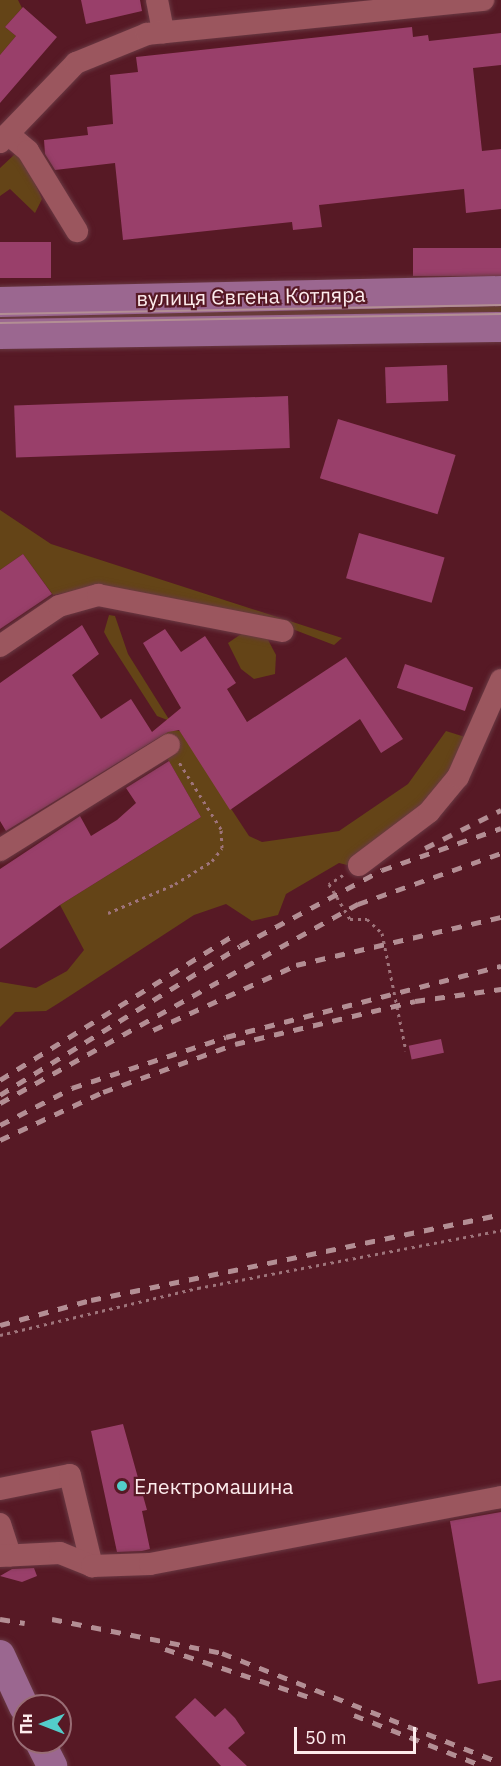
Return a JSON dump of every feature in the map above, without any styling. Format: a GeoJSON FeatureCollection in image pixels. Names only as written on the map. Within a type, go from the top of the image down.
{"type":"FeatureCollection","features":[{"type":"Feature","properties":{"kind":"main road","name":"вулиця Євгена Котляра"},"geometry":{"type":"LineString","coordinates":[[0,302],[501,291]]}},
{"type":"Feature","properties":{"kind":"main road","name":"вулиця Євгена Котляра"},"geometry":{"type":"LineString","coordinates":[[0,334],[501,327]]}},
{"type":"Feature","properties":{"kind":"main road"},"geometry":{"type":"LineString","coordinates":[[0,1655],[18,1694]]}},
{"type":"Feature","properties":{"kind":"street"},"geometry":{"type":"LineString","coordinates":[[157,0],[163,32]]}},
{"type":"Feature","properties":{"kind":"street"},"geometry":{"type":"LineString","coordinates":[[77,231],[28,151],[4,138],[76,63],[163,32],[483,0]]}},
{"type":"Feature","properties":{"kind":"street"},"geometry":{"type":"LineString","coordinates":[[0,646],[59,606],[98,596],[283,631]]}},
{"type":"Feature","properties":{"kind":"street"},"geometry":{"type":"LineString","coordinates":[[359,865],[429,812],[458,777],[501,680]]}},
{"type":"Feature","properties":{"kind":"street"},"geometry":{"type":"LineString","coordinates":[[0,850],[169,745]]}},
{"type":"Feature","properties":{"kind":"street"},"geometry":{"type":"LineString","coordinates":[[0,1489],[70,1475],[92,1566]]}},
{"type":"Feature","properties":{"kind":"street"},"geometry":{"type":"LineString","coordinates":[[0,1524],[5,1556],[60,1553],[92,1566],[150,1564],[501,1497]]}},
{"type":"Feature","properties":{"kind":"path"},"geometry":{"type":"LineString","coordinates":[[108,913],[175,884],[212,861],[222,848],[221,829],[169,745]]}},
{"type":"Feature","properties":{"kind":"path"},"geometry":{"type":"LineString","coordinates":[[359,865],[329,884],[350,919],[367,919],[382,933],[406,1051]]}},
{"type":"Feature","properties":{"kind":"path"},"geometry":{"type":"LineString","coordinates":[[0,1335],[198,1288],[501,1230]]}},
{"type":"Feature","properties":{"kind":"shaded area"},"geometry":{"type":"Polygon","coordinates":[[[0,0],[18,0],[22,8],[5,27],[16,36],[0,55],[0,0]]]}},
{"type":"Feature","properties":{"kind":"shaded area"},"geometry":{"type":"Polygon","coordinates":[[[15,154],[25,160],[42,199],[35,213],[10,189],[0,196],[0,168],[15,154]]]}},
{"type":"Feature","properties":{"kind":"shaded area"},"geometry":{"type":"Polygon","coordinates":[[[0,301],[501,301],[501,318],[0,318],[0,301]]]}},
{"type":"Feature","properties":{"kind":"shaded area"},"geometry":{"type":"Polygon","coordinates":[[[0,510],[51,544],[342,638],[334,645],[274,622],[91,588],[53,595],[23,554],[0,570],[0,510]]]}},
{"type":"Feature","properties":{"kind":"shaded area"},"geometry":{"type":"Polygon","coordinates":[[[109,615],[115,616],[128,654],[170,721],[157,716],[110,643],[104,632],[109,615]]]}},
{"type":"Feature","properties":{"kind":"shaded area"},"geometry":{"type":"Polygon","coordinates":[[[244,632],[266,636],[276,655],[275,674],[254,679],[241,669],[228,643],[244,632]]]}},
{"type":"Feature","properties":{"kind":"shaded area"},"geometry":{"type":"Polygon","coordinates":[[[166,729],[180,731],[249,836],[262,842],[339,831],[408,784],[446,731],[465,737],[445,781],[405,827],[347,865],[339,863],[286,894],[278,915],[252,921],[226,904],[194,915],[46,1011],[15,1012],[0,1027],[0,982],[36,988],[67,971],[84,950],[60,905],[201,817],[166,756],[159,736],[166,729]]]}},
{"type":"Feature","properties":{"kind":"building"},"geometry":{"type":"Polygon","coordinates":[[[81,0],[140,0],[142,11],[86,24],[81,0]]]}},
{"type":"Feature","properties":{"kind":"building"},"geometry":{"type":"Polygon","coordinates":[[[23,7],[57,37],[0,103],[0,55],[16,36],[5,27],[23,7]]]}},
{"type":"Feature","properties":{"kind":"building"},"geometry":{"type":"Polygon","coordinates":[[[412,27],[413,37],[428,35],[429,41],[501,33],[501,65],[473,68],[482,151],[501,149],[501,209],[466,213],[464,189],[319,205],[322,227],[293,230],[292,222],[123,240],[115,163],[55,170],[45,154],[44,140],[88,135],[87,127],[113,124],[110,75],[138,72],[136,57],[412,27]]]}},
{"type":"Feature","properties":{"kind":"building"},"geometry":{"type":"Polygon","coordinates":[[[0,242],[51,242],[51,278],[0,278],[0,242]]]}},
{"type":"Feature","properties":{"kind":"building"},"geometry":{"type":"Polygon","coordinates":[[[413,248],[501,248],[501,276],[413,276],[413,248]]]}},
{"type":"Feature","properties":{"kind":"building"},"geometry":{"type":"Polygon","coordinates":[[[447,365],[448,401],[386,403],[385,367],[447,365]]]}},
{"type":"Feature","properties":{"kind":"building"},"geometry":{"type":"Polygon","coordinates":[[[288,396],[290,448],[16,458],[14,406],[288,396]]]}},
{"type":"Feature","properties":{"kind":"building"},"geometry":{"type":"Polygon","coordinates":[[[338,419],[456,455],[437,514],[320,478],[338,419]]]}},
{"type":"Feature","properties":{"kind":"building"},"geometry":{"type":"Polygon","coordinates":[[[359,533],[445,558],[432,603],[346,578],[359,533]]]}},
{"type":"Feature","properties":{"kind":"building"},"geometry":{"type":"Polygon","coordinates":[[[23,554],[52,594],[0,629],[0,570],[23,554]]]}},
{"type":"Feature","properties":{"kind":"building"},"geometry":{"type":"Polygon","coordinates":[[[82,625],[99,654],[72,675],[101,719],[131,699],[152,732],[181,708],[143,643],[165,629],[181,652],[205,636],[236,683],[227,689],[247,722],[346,657],[403,739],[381,753],[360,719],[230,810],[179,730],[168,732],[6,831],[0,821],[0,683],[82,625]]]}},
{"type":"Feature","properties":{"kind":"building"},"geometry":{"type":"Polygon","coordinates":[[[405,664],[473,687],[465,711],[397,688],[405,664]]]}},
{"type":"Feature","properties":{"kind":"building"},"geometry":{"type":"Polygon","coordinates":[[[169,761],[201,817],[60,905],[0,949],[0,869],[80,816],[91,836],[117,820],[136,803],[126,788],[169,761]]]}},
{"type":"Feature","properties":{"kind":"building"},"geometry":{"type":"Polygon","coordinates":[[[441,1039],[444,1053],[412,1060],[409,1046],[441,1039]]]}},
{"type":"Feature","properties":{"kind":"building","name":"Електромашина"},"geometry":{"type":"Polygon","coordinates":[[[123,1424],[147,1510],[142,1511],[150,1549],[142,1551],[117,1552],[91,1431],[123,1424]]]}},
{"type":"Feature","properties":{"kind":"building"},"geometry":{"type":"Polygon","coordinates":[[[501,1512],[501,1680],[478,1684],[450,1521],[501,1512]]]}},
{"type":"Feature","properties":{"kind":"building"},"geometry":{"type":"Polygon","coordinates":[[[34,1568],[37,1576],[22,1582],[0,1576],[12,1569],[34,1568]]]}},
{"type":"Feature","properties":{"kind":"building"},"geometry":{"type":"Polygon","coordinates":[[[195,1698],[215,1717],[225,1708],[235,1718],[245,1733],[228,1748],[247,1766],[221,1766],[175,1717],[195,1698]]]}},
{"type":"Feature","properties":{"kind":"tram line"},"geometry":{"type":"LineString","coordinates":[[0,314],[501,305]]}},
{"type":"Feature","properties":{"kind":"tram line"},"geometry":{"type":"LineString","coordinates":[[0,323],[501,314]]}},
{"type":"Feature","properties":{"kind":"railway"},"geometry":{"type":"LineString","coordinates":[[425,848],[501,810]]}},
{"type":"Feature","properties":{"kind":"railway"},"geometry":{"type":"LineString","coordinates":[[0,1095],[240,946],[382,870],[501,828]]}},
{"type":"Feature","properties":{"kind":"railway"},"geometry":{"type":"LineString","coordinates":[[0,1103],[358,904],[501,853]]}},
{"type":"Feature","properties":{"kind":"railway"},"geometry":{"type":"LineString","coordinates":[[153,1030],[296,965],[501,917]]}},
{"type":"Feature","properties":{"kind":"railway"},"geometry":{"type":"LineString","coordinates":[[0,1080],[232,936]]}},
{"type":"Feature","properties":{"kind":"railway"},"geometry":{"type":"LineString","coordinates":[[0,1125],[72,1088],[226,1037],[501,966]]}},
{"type":"Feature","properties":{"kind":"railway"},"geometry":{"type":"LineString","coordinates":[[0,1140],[103,1092],[235,1044],[415,1001],[501,989]]}},
{"type":"Feature","properties":{"kind":"railway"},"geometry":{"type":"LineString","coordinates":[[0,1325],[91,1300],[501,1214]]}},
{"type":"Feature","properties":{"kind":"railway"},"geometry":{"type":"LineString","coordinates":[[0,1619],[25,1623]]}},
{"type":"Feature","properties":{"kind":"railway"},"geometry":{"type":"LineString","coordinates":[[52,1619],[222,1653],[501,1763]]}},
{"type":"Feature","properties":{"kind":"railway"},"geometry":{"type":"LineString","coordinates":[[165,1649],[315,1699]]}},
{"type":"Feature","properties":{"kind":"railway"},"geometry":{"type":"LineString","coordinates":[[354,1715],[483,1766]]}},
{"type":"Feature","properties":{"kind":"place","name":"Електромашина"},"geometry":{"type":"Point","coordinates":[122,1486]}}]}
